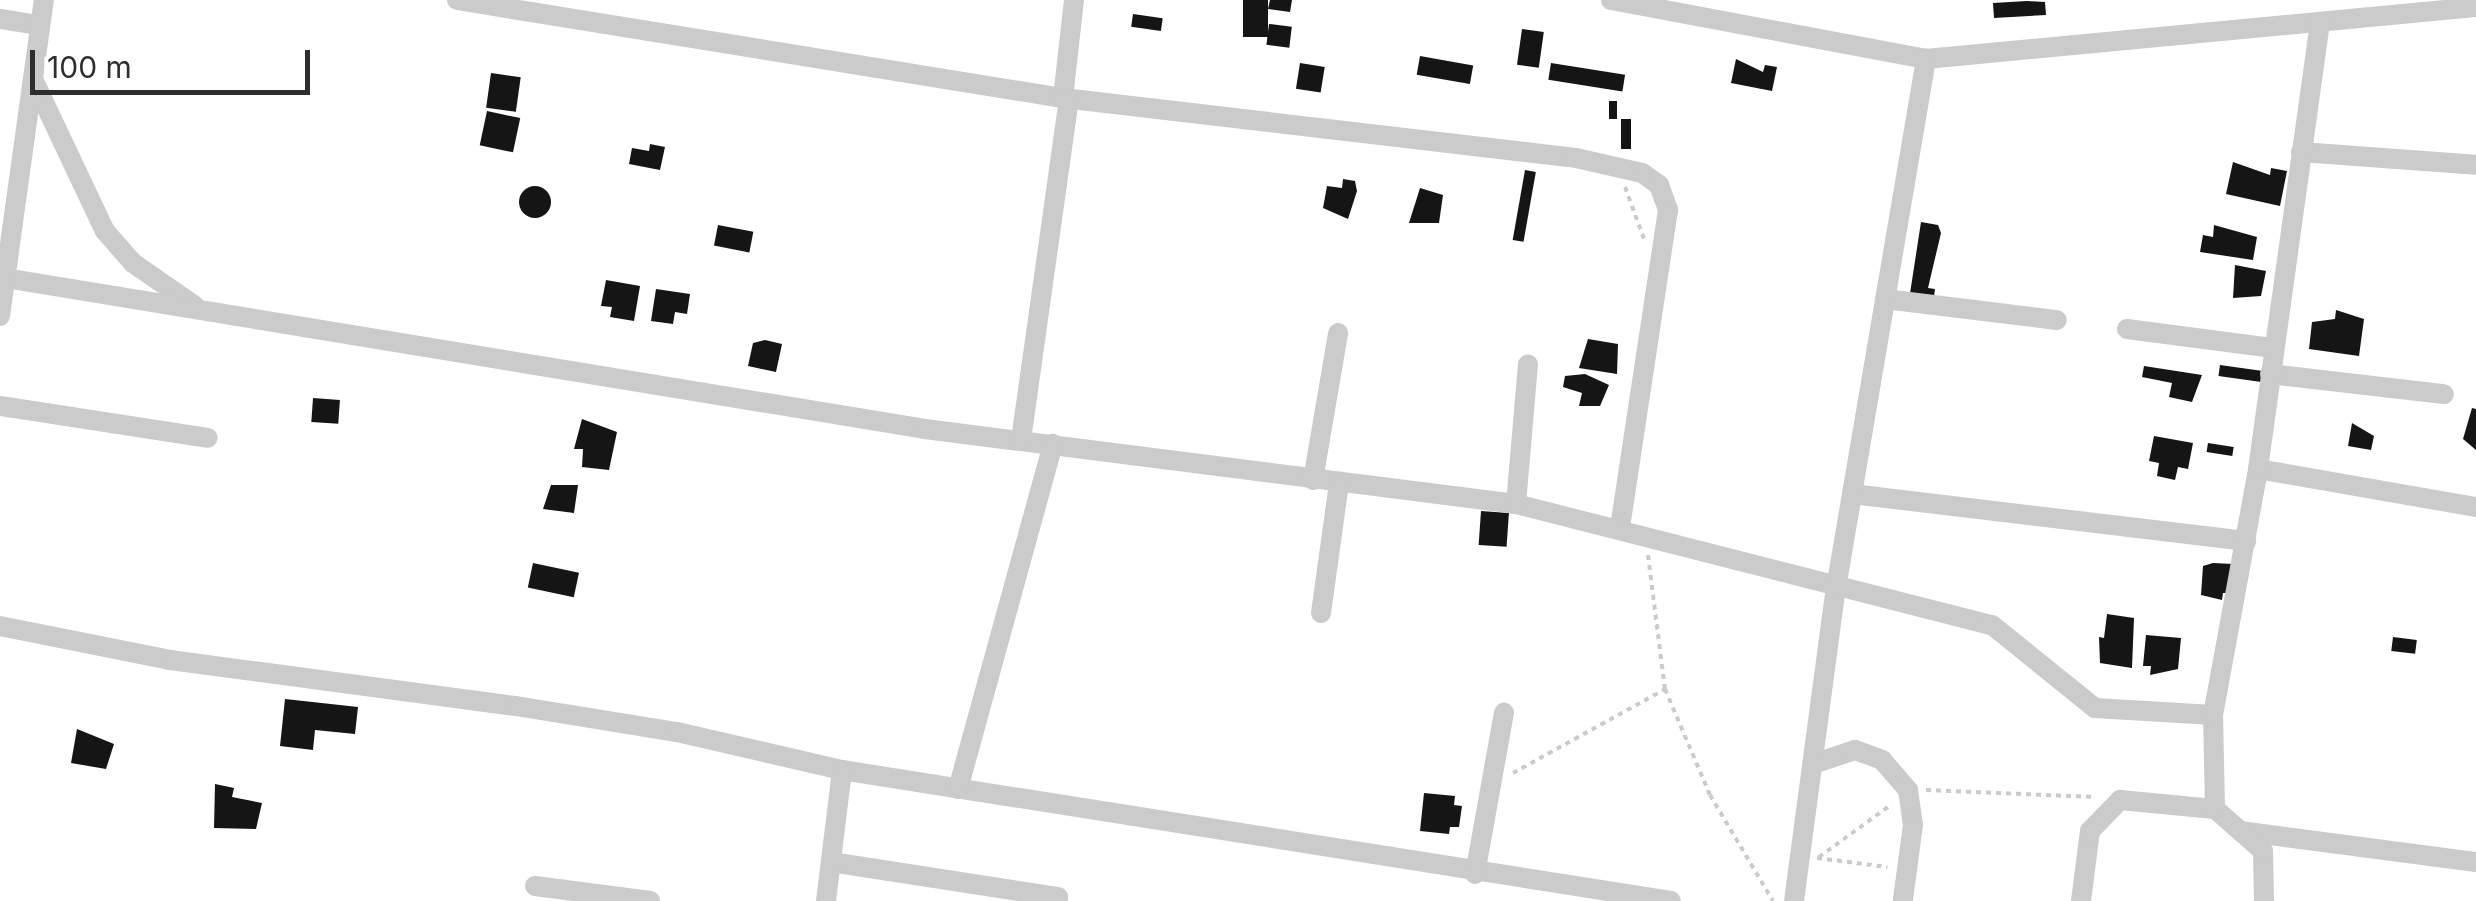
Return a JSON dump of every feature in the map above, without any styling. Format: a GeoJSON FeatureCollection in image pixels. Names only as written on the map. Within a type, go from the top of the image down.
{"type":"FeatureCollection","features":[{"type":"Feature","properties":{"kind":"street"},"geometry":{"type":"LineString","coordinates":[[0,316],[44,0]]}},
{"type":"Feature","properties":{"kind":"street"},"geometry":{"type":"LineString","coordinates":[[457,0],[1066,98],[1619,168],[1660,185],[1668,210],[1620,529]]}},
{"type":"Feature","properties":{"kind":"street"},"geometry":{"type":"LineString","coordinates":[[1021,440],[1066,98],[1074,0]]}},
{"type":"Feature","properties":{"kind":"street"},"geometry":{"type":"LineString","coordinates":[[1611,0],[1681,7],[1926,59],[2476,6]]}},
{"type":"Feature","properties":{"kind":"street"},"geometry":{"type":"LineString","coordinates":[[0,19],[39,25]]}},
{"type":"Feature","properties":{"kind":"street"},"geometry":{"type":"LineString","coordinates":[[2215,809],[2213,715],[2258,468],[2320,22]]}},
{"type":"Feature","properties":{"kind":"street"},"geometry":{"type":"LineString","coordinates":[[1794,901],[1836,588],[1926,59]]}},
{"type":"Feature","properties":{"kind":"street"},"geometry":{"type":"LineString","coordinates":[[32,78],[105,231],[134,263],[202,310]]}},
{"type":"Feature","properties":{"kind":"street"},"geometry":{"type":"LineString","coordinates":[[2301,152],[2476,165]]}},
{"type":"Feature","properties":{"kind":"street"},"geometry":{"type":"LineString","coordinates":[[5,278],[1021,440],[1516,504],[1992,625],[2095,708],[2213,715]]}},
{"type":"Feature","properties":{"kind":"street"},"geometry":{"type":"LineString","coordinates":[[1885,299],[2057,320]]}},
{"type":"Feature","properties":{"kind":"street"},"geometry":{"type":"LineString","coordinates":[[2127,329],[2274,348]]}},
{"type":"Feature","properties":{"kind":"street"},"geometry":{"type":"LineString","coordinates":[[1313,480],[1338,332]]}},
{"type":"Feature","properties":{"kind":"street"},"geometry":{"type":"LineString","coordinates":[[1516,504],[1528,364]]}},
{"type":"Feature","properties":{"kind":"street"},"geometry":{"type":"LineString","coordinates":[[2270,374],[2444,394]]}},
{"type":"Feature","properties":{"kind":"street"},"geometry":{"type":"LineString","coordinates":[[0,406],[208,438]]}},
{"type":"Feature","properties":{"kind":"street"},"geometry":{"type":"LineString","coordinates":[[958,790],[1053,444]]}},
{"type":"Feature","properties":{"kind":"street"},"geometry":{"type":"LineString","coordinates":[[2258,468],[2476,507]]}},
{"type":"Feature","properties":{"kind":"street"},"geometry":{"type":"LineString","coordinates":[[1321,612],[1339,483]]}},
{"type":"Feature","properties":{"kind":"street"},"geometry":{"type":"LineString","coordinates":[[1852,494],[2246,542]]}},
{"type":"Feature","properties":{"kind":"street"},"geometry":{"type":"LineString","coordinates":[[0,626],[170,660],[677,732],[842,770],[1476,874],[1573,895],[1671,901]]}},
{"type":"Feature","properties":{"kind":"street"},"geometry":{"type":"LineString","coordinates":[[1476,874],[1504,713]]}},
{"type":"Feature","properties":{"kind":"street"},"geometry":{"type":"LineString","coordinates":[[1813,764],[1855,750],[1882,760],[1908,790],[1913,824],[1903,899]]}},
{"type":"Feature","properties":{"kind":"street"},"geometry":{"type":"LineString","coordinates":[[826,901],[842,770]]}},
{"type":"Feature","properties":{"kind":"street"},"geometry":{"type":"LineString","coordinates":[[2081,901],[2090,831],[2120,800],[2215,809],[2263,851],[2264,901]]}},
{"type":"Feature","properties":{"kind":"street"},"geometry":{"type":"LineString","coordinates":[[2238,830],[2476,862]]}},
{"type":"Feature","properties":{"kind":"street"},"geometry":{"type":"LineString","coordinates":[[831,862],[1058,897]]}},
{"type":"Feature","properties":{"kind":"street"},"geometry":{"type":"LineString","coordinates":[[535,886],[650,901]]}},
{"type":"Feature","properties":{"kind":"path"},"geometry":{"type":"LineString","coordinates":[[1619,168],[1646,242]]}},
{"type":"Feature","properties":{"kind":"path"},"geometry":{"type":"LineString","coordinates":[[1646,536],[1665,689],[1710,795],[1773,901]]}},
{"type":"Feature","properties":{"kind":"path"},"geometry":{"type":"LineString","coordinates":[[1491,785],[1665,689]]}},
{"type":"Feature","properties":{"kind":"path"},"geometry":{"type":"LineString","coordinates":[[1798,870],[1908,790],[2024,790],[2120,800]]}},
{"type":"Feature","properties":{"kind":"path"},"geometry":{"type":"LineString","coordinates":[[1817,858],[1907,870]]}},
{"type":"Feature","properties":{"kind":"building"},"geometry":{"type":"Polygon","coordinates":[[[1243,0],[1268,0],[1268,37],[1243,37],[1243,0]]]}},
{"type":"Feature","properties":{"kind":"building"},"geometry":{"type":"Polygon","coordinates":[[[1270,0],[1292,0],[1290,12],[1268,9],[1270,0]]]}},
{"type":"Feature","properties":{"kind":"building"},"geometry":{"type":"Polygon","coordinates":[[[2045,2],[2046,15],[1994,18],[1993,3],[2045,2]]]}},
{"type":"Feature","properties":{"kind":"building"},"geometry":{"type":"Polygon","coordinates":[[[1133,14],[1163,18],[1161,31],[1131,27],[1133,14]]]}},
{"type":"Feature","properties":{"kind":"building"},"geometry":{"type":"Polygon","coordinates":[[[1269,24],[1292,27],[1289,48],[1266,45],[1269,24]]]}},
{"type":"Feature","properties":{"kind":"building"},"geometry":{"type":"Polygon","coordinates":[[[1522,29],[1544,32],[1539,68],[1517,65],[1522,29]]]}},
{"type":"Feature","properties":{"kind":"building"},"geometry":{"type":"Polygon","coordinates":[[[1420,56],[1473,65],[1470,84],[1417,75],[1420,56]]]}},
{"type":"Feature","properties":{"kind":"building"},"geometry":{"type":"Polygon","coordinates":[[[1736,59],[1763,72],[1765,65],[1777,67],[1772,91],[1731,83],[1736,59]]]}},
{"type":"Feature","properties":{"kind":"building"},"geometry":{"type":"Polygon","coordinates":[[[1300,63],[1325,67],[1321,93],[1296,89],[1300,63]]]}},
{"type":"Feature","properties":{"kind":"building"},"geometry":{"type":"Polygon","coordinates":[[[1551,63],[1625,75],[1622,92],[1548,80],[1551,63]]]}},
{"type":"Feature","properties":{"kind":"building"},"geometry":{"type":"Polygon","coordinates":[[[491,73],[521,77],[516,112],[486,108],[491,73]]]}},
{"type":"Feature","properties":{"kind":"building"},"geometry":{"type":"Polygon","coordinates":[[[1609,101],[1617,101],[1617,119],[1609,119],[1609,101]]]}},
{"type":"Feature","properties":{"kind":"building"},"geometry":{"type":"Polygon","coordinates":[[[487,111],[520,118],[513,152],[480,145],[487,111]]]}},
{"type":"Feature","properties":{"kind":"building"},"geometry":{"type":"Polygon","coordinates":[[[1621,119],[1631,119],[1631,149],[1621,149],[1621,119]]]}},
{"type":"Feature","properties":{"kind":"building"},"geometry":{"type":"Polygon","coordinates":[[[650,144],[665,147],[660,170],[629,164],[632,148],[649,151],[650,144]]]}},
{"type":"Feature","properties":{"kind":"building"},"geometry":{"type":"Polygon","coordinates":[[[2233,162],[2270,175],[2271,168],[2287,171],[2280,206],[2226,194],[2233,162]]]}},
{"type":"Feature","properties":{"kind":"building"},"geometry":{"type":"Polygon","coordinates":[[[1525,170],[1536,172],[1524,242],[1513,240],[1525,170]]]}},
{"type":"Feature","properties":{"kind":"building"},"geometry":{"type":"Polygon","coordinates":[[[1343,179],[1355,181],[1357,191],[1348,219],[1323,208],[1327,186],[1342,188],[1343,179]]]}},
{"type":"Feature","properties":{"kind":"building"},"geometry":{"type":"Polygon","coordinates":[[[535,186],[546,191],[551,202],[546,213],[535,218],[524,213],[519,202],[524,191],[535,186]]]}},
{"type":"Feature","properties":{"kind":"building"},"geometry":{"type":"Polygon","coordinates":[[[1420,188],[1443,195],[1439,223],[1409,223],[1420,188]]]}},
{"type":"Feature","properties":{"kind":"building"},"geometry":{"type":"Polygon","coordinates":[[[1921,222],[1938,225],[1941,233],[1928,288],[1935,289],[1933,304],[1909,300],[1921,222]]]}},
{"type":"Feature","properties":{"kind":"building"},"geometry":{"type":"Polygon","coordinates":[[[718,225],[753,232],[749,252],[714,246],[718,225]]]}},
{"type":"Feature","properties":{"kind":"building"},"geometry":{"type":"Polygon","coordinates":[[[2214,225],[2257,237],[2253,260],[2200,252],[2203,235],[2213,237],[2214,225]]]}},
{"type":"Feature","properties":{"kind":"building"},"geometry":{"type":"Polygon","coordinates":[[[2235,265],[2266,271],[2261,296],[2233,298],[2235,265]]]}},
{"type":"Feature","properties":{"kind":"building"},"geometry":{"type":"Polygon","coordinates":[[[606,280],[640,286],[634,321],[610,317],[612,307],[601,306],[606,280]]]}},
{"type":"Feature","properties":{"kind":"building"},"geometry":{"type":"Polygon","coordinates":[[[656,289],[690,294],[687,314],[675,312],[673,324],[651,321],[656,289]]]}},
{"type":"Feature","properties":{"kind":"building"},"geometry":{"type":"Polygon","coordinates":[[[2336,310],[2364,319],[2359,356],[2309,349],[2312,322],[2335,319],[2336,310]]]}},
{"type":"Feature","properties":{"kind":"building"},"geometry":{"type":"Polygon","coordinates":[[[1588,339],[1618,344],[1617,374],[1579,368],[1588,339]]]}},
{"type":"Feature","properties":{"kind":"building"},"geometry":{"type":"Polygon","coordinates":[[[765,340],[782,344],[776,372],[748,366],[753,343],[765,340]]]}},
{"type":"Feature","properties":{"kind":"building"},"geometry":{"type":"Polygon","coordinates":[[[2220,365],[2265,371],[2263,382],[2218,376],[2220,365]]]}},
{"type":"Feature","properties":{"kind":"building"},"geometry":{"type":"Polygon","coordinates":[[[2144,366],[2202,375],[2192,402],[2169,397],[2172,383],[2142,377],[2144,366]]]}},
{"type":"Feature","properties":{"kind":"building"},"geometry":{"type":"Polygon","coordinates":[[[1585,374],[1609,385],[1600,406],[1579,406],[1582,393],[1563,387],[1565,376],[1585,374]]]}},
{"type":"Feature","properties":{"kind":"building"},"geometry":{"type":"Polygon","coordinates":[[[313,398],[340,400],[338,424],[311,422],[313,398]]]}},
{"type":"Feature","properties":{"kind":"building"},"geometry":{"type":"Polygon","coordinates":[[[2472,408],[2476,409],[2476,450],[2463,439],[2472,408]]]}},
{"type":"Feature","properties":{"kind":"building"},"geometry":{"type":"Polygon","coordinates":[[[582,419],[617,432],[609,470],[582,467],[583,449],[574,449],[582,419]]]}},
{"type":"Feature","properties":{"kind":"building"},"geometry":{"type":"Polygon","coordinates":[[[2352,423],[2374,436],[2371,450],[2348,446],[2352,423]]]}},
{"type":"Feature","properties":{"kind":"building"},"geometry":{"type":"Polygon","coordinates":[[[2154,436],[2193,443],[2188,469],[2178,467],[2175,480],[2157,476],[2159,463],[2149,461],[2154,436]]]}},
{"type":"Feature","properties":{"kind":"building"},"geometry":{"type":"Polygon","coordinates":[[[2208,443],[2234,447],[2232,456],[2207,452],[2208,443]]]}},
{"type":"Feature","properties":{"kind":"building"},"geometry":{"type":"Polygon","coordinates":[[[551,485],[578,485],[574,513],[543,509],[551,485]]]}},
{"type":"Feature","properties":{"kind":"building"},"geometry":{"type":"Polygon","coordinates":[[[1481,511],[1509,513],[1507,547],[1479,545],[1481,511]]]}},
{"type":"Feature","properties":{"kind":"building"},"geometry":{"type":"Polygon","coordinates":[[[533,563],[579,573],[574,597],[528,587],[533,563]]]}},
{"type":"Feature","properties":{"kind":"building"},"geometry":{"type":"Polygon","coordinates":[[[2233,564],[2231,593],[2223,593],[2222,600],[2201,595],[2203,566],[2233,564]]]}},
{"type":"Feature","properties":{"kind":"building"},"geometry":{"type":"Polygon","coordinates":[[[2107,614],[2134,618],[2132,668],[2100,663],[2099,637],[2104,638],[2107,614]]]}},
{"type":"Feature","properties":{"kind":"building"},"geometry":{"type":"Polygon","coordinates":[[[2146,635],[2181,638],[2178,669],[2150,675],[2151,666],[2143,666],[2146,635]]]}},
{"type":"Feature","properties":{"kind":"building"},"geometry":{"type":"Polygon","coordinates":[[[2393,637],[2417,640],[2415,654],[2391,651],[2393,637]]]}},
{"type":"Feature","properties":{"kind":"building"},"geometry":{"type":"Polygon","coordinates":[[[285,699],[358,707],[355,734],[315,730],[313,750],[280,746],[285,699]]]}},
{"type":"Feature","properties":{"kind":"building"},"geometry":{"type":"Polygon","coordinates":[[[77,729],[114,744],[106,769],[71,763],[77,729]]]}},
{"type":"Feature","properties":{"kind":"building"},"geometry":{"type":"Polygon","coordinates":[[[215,784],[234,788],[232,797],[262,803],[256,829],[214,828],[215,784]]]}},
{"type":"Feature","properties":{"kind":"building"},"geometry":{"type":"Polygon","coordinates":[[[1424,793],[1455,796],[1454,805],[1462,806],[1459,827],[1450,827],[1449,834],[1420,831],[1424,793]]]}}]}
